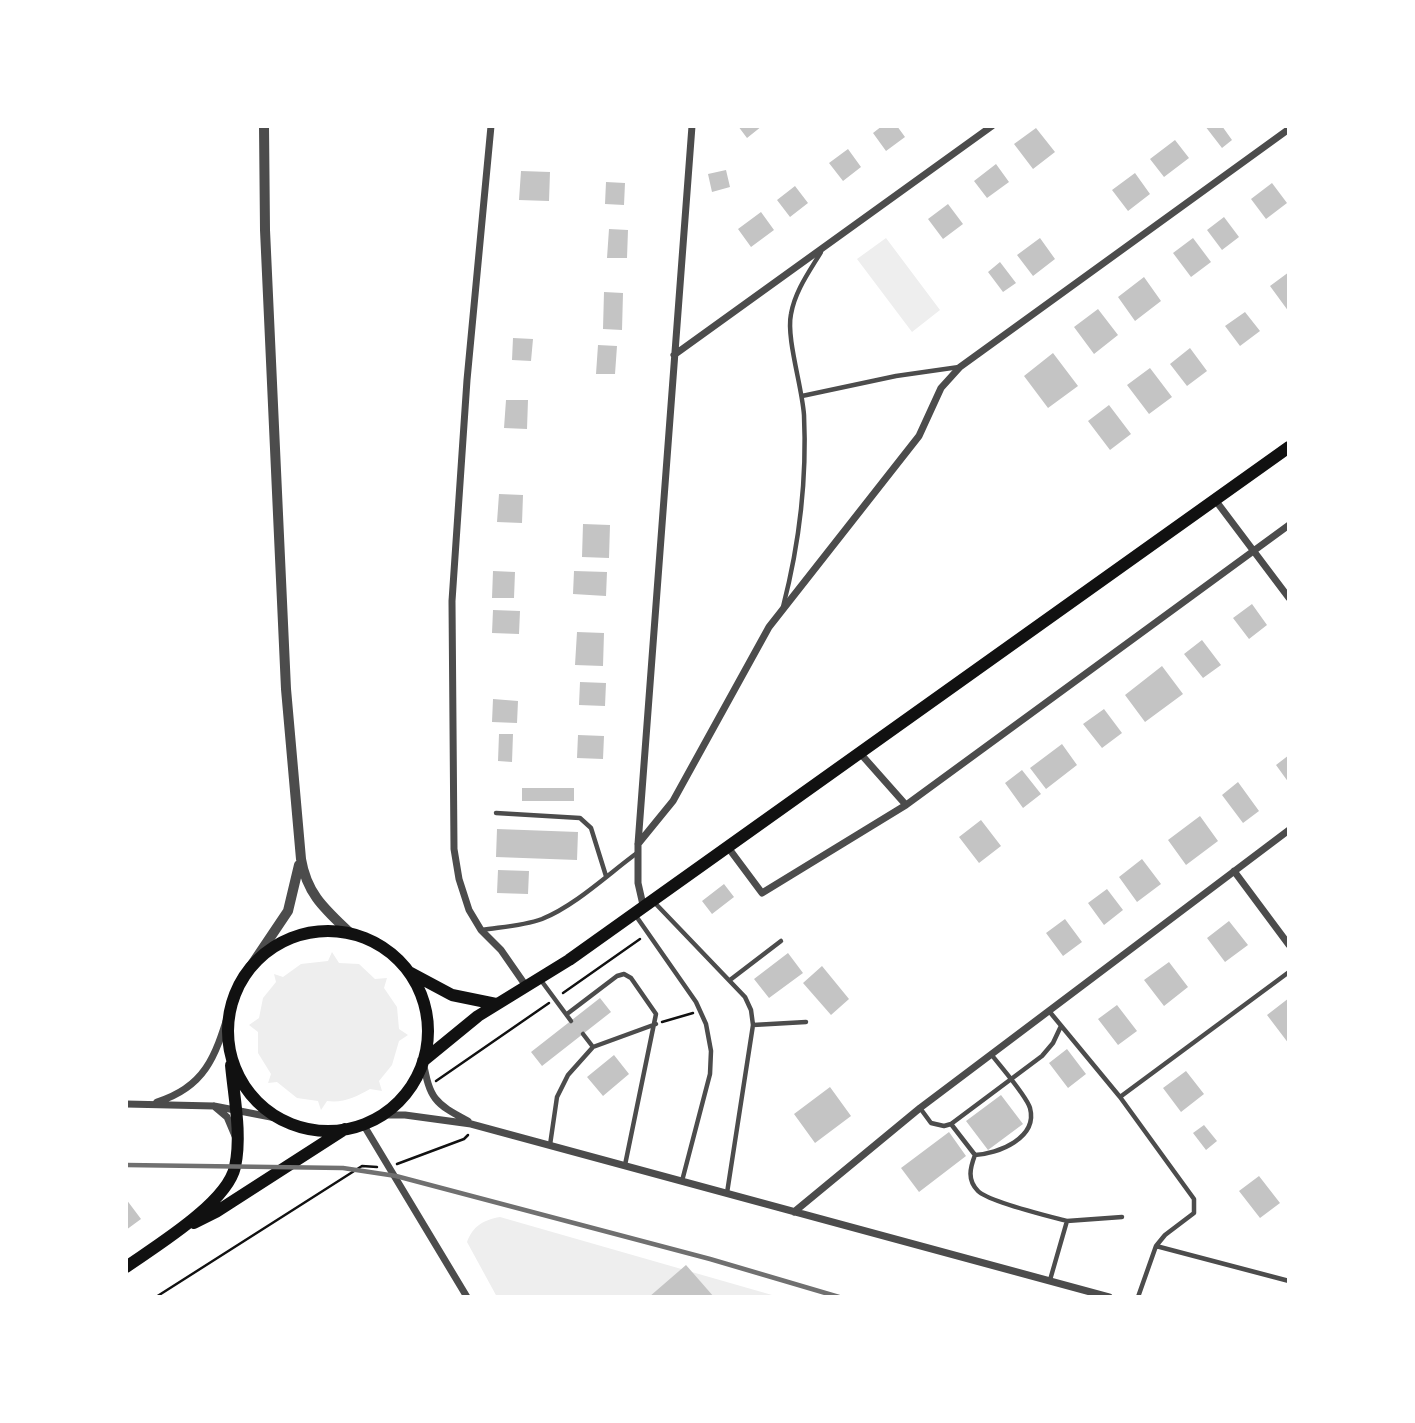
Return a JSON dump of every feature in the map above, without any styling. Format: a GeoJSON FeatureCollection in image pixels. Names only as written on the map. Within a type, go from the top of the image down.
{"type":"FeatureCollection","features":[{"type":"Feature","properties":{"kind":"main road"},"geometry":{"type":"LineString","coordinates":[[423,1061],[496,1004],[539,979],[643,906],[1289,447]]}},
{"type":"Feature","properties":{"kind":"main road"},"geometry":{"type":"LineString","coordinates":[[126,1267],[199,1214],[232,1176],[238,1143],[228,1032],[229,1012],[247,972],[265,953],[282,942],[317,931],[351,934],[375,943],[392,954],[408,971],[419,992],[427,1027],[423,1061],[408,1090],[380,1115],[346,1129],[216,1212],[178,1231]]}},
{"type":"Feature","properties":{"kind":"main road"},"geometry":{"type":"LineString","coordinates":[[408,971],[452,995],[496,1004]]}},
{"type":"Feature","properties":{"kind":"main road"},"geometry":{"type":"LineString","coordinates":[[230,1051],[245,1087],[262,1106],[281,1119],[310,1129],[346,1129]]}},
{"type":"Feature","properties":{"kind":"street"},"geometry":{"type":"LineString","coordinates":[[264,126],[265,230],[286,690],[301,859],[306,881],[313,894],[351,934]]}},
{"type":"Feature","properties":{"kind":"street"},"geometry":{"type":"LineString","coordinates":[[491,126],[467,380],[452,601],[454,849],[464,898],[481,930],[501,950],[526,986]]}},
{"type":"Feature","properties":{"kind":"street"},"geometry":{"type":"LineString","coordinates":[[643,906],[638,883],[637,848],[692,126]]}},
{"type":"Feature","properties":{"kind":"street"},"geometry":{"type":"LineString","coordinates":[[674,355],[992,126]]}},
{"type":"Feature","properties":{"kind":"street"},"geometry":{"type":"LineString","coordinates":[[637,848],[673,801],[769,627],[919,436],[940,388],[960,367],[1289,129]]}},
{"type":"Feature","properties":{"kind":"street"},"geometry":{"type":"LineString","coordinates":[[1216,500],[1289,598]]}},
{"type":"Feature","properties":{"kind":"street"},"geometry":{"type":"LineString","coordinates":[[727,846],[762,894],[906,806],[1289,525]]}},
{"type":"Feature","properties":{"kind":"street"},"geometry":{"type":"LineString","coordinates":[[859,752],[906,806]]}},
{"type":"Feature","properties":{"kind":"street"},"geometry":{"type":"LineString","coordinates":[[794,1212],[920,1108],[1289,830]]}},
{"type":"Feature","properties":{"kind":"street"},"geometry":{"type":"LineString","coordinates":[[247,972],[288,912],[301,859]]}},
{"type":"Feature","properties":{"kind":"street"},"geometry":{"type":"LineString","coordinates":[[1234,871],[1289,945]]}},
{"type":"Feature","properties":{"kind":"street"},"geometry":{"type":"LineString","coordinates":[[150,1104],[170,1098],[201,1077],[215,1054],[229,1012]]}},
{"type":"Feature","properties":{"kind":"street"},"geometry":{"type":"LineString","coordinates":[[423,1061],[427,1086],[433,1098],[471,1124]]}},
{"type":"Feature","properties":{"kind":"street"},"geometry":{"type":"LineString","coordinates":[[126,1104],[214,1105],[281,1119]]}},
{"type":"Feature","properties":{"kind":"street"},"geometry":{"type":"LineString","coordinates":[[214,1105],[227,1117],[238,1143]]}},
{"type":"Feature","properties":{"kind":"street"},"geometry":{"type":"LineString","coordinates":[[380,1115],[405,1115],[471,1124],[1109,1297]]}},
{"type":"Feature","properties":{"kind":"street"},"geometry":{"type":"LineString","coordinates":[[363,1124],[467,1297]]}},
{"type":"Feature","properties":{"kind":"lane"},"geometry":{"type":"LineString","coordinates":[[781,611],[802,506],[804,415],[790,318],[794,298],[823,248]]}},
{"type":"Feature","properties":{"kind":"lane"},"geometry":{"type":"LineString","coordinates":[[802,396],[883,378],[960,367]]}},
{"type":"Feature","properties":{"kind":"lane"},"geometry":{"type":"LineString","coordinates":[[496,813],[580,818],[591,828],[606,876]]}},
{"type":"Feature","properties":{"kind":"lane"},"geometry":{"type":"LineString","coordinates":[[481,930],[538,920],[550,915],[606,876],[637,848]]}},
{"type":"Feature","properties":{"kind":"lane"},"geometry":{"type":"LineString","coordinates":[[643,906],[648,933],[696,1002],[706,1024],[711,1051],[710,1074],[682,1181]]}},
{"type":"Feature","properties":{"kind":"lane"},"geometry":{"type":"LineString","coordinates":[[643,906],[730,980],[745,997],[751,1010],[753,1026],[727,1193]]}},
{"type":"Feature","properties":{"kind":"lane"},"geometry":{"type":"LineString","coordinates":[[730,980],[781,941]]}},
{"type":"Feature","properties":{"kind":"lane"},"geometry":{"type":"LineString","coordinates":[[1120,1097],[1289,972]]}},
{"type":"Feature","properties":{"kind":"lane"},"geometry":{"type":"LineString","coordinates":[[566,1014],[617,976],[624,974],[631,978],[654,1009],[656,1024],[625,1166]]}},
{"type":"Feature","properties":{"kind":"lane"},"geometry":{"type":"LineString","coordinates":[[539,979],[571,1021]]}},
{"type":"Feature","properties":{"kind":"lane"},"geometry":{"type":"LineString","coordinates":[[1049,1011],[1120,1097],[1194,1199],[1194,1213],[1156,1245],[1138,1297]]}},
{"type":"Feature","properties":{"kind":"lane"},"geometry":{"type":"LineString","coordinates":[[753,1026],[806,1022]]}},
{"type":"Feature","properties":{"kind":"lane"},"geometry":{"type":"LineString","coordinates":[[550,1145],[557,1097],[568,1075],[593,1047],[656,1024]]}},
{"type":"Feature","properties":{"kind":"lane"},"geometry":{"type":"LineString","coordinates":[[920,1108],[931,1123],[944,1126],[951,1124],[1049,1049],[1061,1027]]}},
{"type":"Feature","properties":{"kind":"lane"},"geometry":{"type":"LineString","coordinates":[[583,1034],[593,1047]]}},
{"type":"Feature","properties":{"kind":"lane"},"geometry":{"type":"LineString","coordinates":[[975,1155],[1003,1149],[1025,1133],[1029,1124],[1030,1105],[991,1054]]}},
{"type":"Feature","properties":{"kind":"lane"},"geometry":{"type":"LineString","coordinates":[[951,1124],[975,1155]]}},
{"type":"Feature","properties":{"kind":"lane"},"geometry":{"type":"LineString","coordinates":[[975,1155],[970,1179],[978,1192],[992,1199],[1067,1221],[1122,1217]]}},
{"type":"Feature","properties":{"kind":"lane"},"geometry":{"type":"LineString","coordinates":[[1049,1281],[1067,1221]]}},
{"type":"Feature","properties":{"kind":"lane"},"geometry":{"type":"LineString","coordinates":[[1156,1245],[1289,1282]]}},
{"type":"Feature","properties":{"kind":"path"},"geometry":{"type":"LineString","coordinates":[[435,1088],[434,1083],[648,933]]}},
{"type":"Feature","properties":{"kind":"path"},"geometry":{"type":"LineString","coordinates":[[656,1024],[700,1011]]}},
{"type":"Feature","properties":{"kind":"path"},"geometry":{"type":"LineString","coordinates":[[156,1297],[362,1166],[390,1167],[464,1139],[468,1136],[471,1124]]}},
{"type":"Feature","properties":{"kind":"shaded area"},"geometry":{"type":"Polygon","coordinates":[[[886,238],[940,310],[912,332],[857,259],[886,238]]]}},
{"type":"Feature","properties":{"kind":"shaded area"},"geometry":{"type":"Polygon","coordinates":[[[332,952],[339,963],[359,964],[375,979],[387,978],[384,988],[397,1007],[399,1029],[408,1035],[399,1041],[392,1065],[379,1081],[382,1091],[370,1089],[350,1099],[327,1101],[321,1110],[318,1101],[297,1098],[277,1082],[268,1083],[271,1074],[258,1053],[258,1032],[249,1025],[259,1018],[263,998],[276,982],[274,974],[283,977],[301,964],[328,961],[332,952]]]}},
{"type":"Feature","properties":{"kind":"shaded area"},"geometry":{"type":"Polygon","coordinates":[[[500,1217],[779,1297],[497,1297],[467,1242],[479,1225],[500,1217]]]}},
{"type":"Feature","properties":{"kind":"building"},"geometry":{"type":"Polygon","coordinates":[[[738,126],[762,126],[747,138],[738,126]]]}},
{"type":"Feature","properties":{"kind":"building"},"geometry":{"type":"Polygon","coordinates":[[[882,126],[897,126],[905,137],[886,151],[873,133],[882,126]]]}},
{"type":"Feature","properties":{"kind":"building"},"geometry":{"type":"Polygon","coordinates":[[[1205,126],[1222,126],[1232,140],[1222,148],[1205,126]]]}},
{"type":"Feature","properties":{"kind":"building"},"geometry":{"type":"Polygon","coordinates":[[[1036,128],[1055,152],[1033,169],[1014,144],[1036,128]]]}},
{"type":"Feature","properties":{"kind":"building"},"geometry":{"type":"Polygon","coordinates":[[[1175,140],[1189,158],[1164,177],[1150,159],[1175,140]]]}},
{"type":"Feature","properties":{"kind":"building"},"geometry":{"type":"Polygon","coordinates":[[[848,149],[861,167],[843,181],[829,163],[848,149]]]}},
{"type":"Feature","properties":{"kind":"building"},"geometry":{"type":"Polygon","coordinates":[[[996,164],[1009,182],[987,198],[974,181],[996,164]]]}},
{"type":"Feature","properties":{"kind":"building"},"geometry":{"type":"Polygon","coordinates":[[[726,170],[730,187],[712,192],[708,174],[726,170]]]}},
{"type":"Feature","properties":{"kind":"building"},"geometry":{"type":"Polygon","coordinates":[[[521,171],[550,172],[549,201],[519,200],[521,171]]]}},
{"type":"Feature","properties":{"kind":"building"},"geometry":{"type":"Polygon","coordinates":[[[1135,173],[1150,194],[1128,211],[1112,190],[1135,173]]]}},
{"type":"Feature","properties":{"kind":"building"},"geometry":{"type":"Polygon","coordinates":[[[606,182],[625,183],[624,205],[605,204],[606,182]]]}},
{"type":"Feature","properties":{"kind":"building"},"geometry":{"type":"Polygon","coordinates":[[[1272,183],[1287,203],[1266,219],[1251,199],[1272,183]]]}},
{"type":"Feature","properties":{"kind":"building"},"geometry":{"type":"Polygon","coordinates":[[[795,186],[808,203],[790,217],[777,200],[795,186]]]}},
{"type":"Feature","properties":{"kind":"building"},"geometry":{"type":"Polygon","coordinates":[[[948,204],[963,224],[943,239],[928,219],[948,204]]]}},
{"type":"Feature","properties":{"kind":"building"},"geometry":{"type":"Polygon","coordinates":[[[761,212],[774,230],[751,247],[738,229],[761,212]]]}},
{"type":"Feature","properties":{"kind":"building"},"geometry":{"type":"Polygon","coordinates":[[[1224,217],[1239,237],[1222,250],[1207,230],[1224,217]]]}},
{"type":"Feature","properties":{"kind":"building"},"geometry":{"type":"Polygon","coordinates":[[[609,229],[628,230],[627,258],[607,258],[609,229]]]}},
{"type":"Feature","properties":{"kind":"building"},"geometry":{"type":"Polygon","coordinates":[[[1040,238],[1055,259],[1033,276],[1017,255],[1040,238]]]}},
{"type":"Feature","properties":{"kind":"building"},"geometry":{"type":"Polygon","coordinates":[[[1193,238],[1211,262],[1191,277],[1173,253],[1193,238]]]}},
{"type":"Feature","properties":{"kind":"building"},"geometry":{"type":"Polygon","coordinates":[[[1000,262],[1016,283],[1003,292],[988,272],[1000,262]]]}},
{"type":"Feature","properties":{"kind":"building"},"geometry":{"type":"Polygon","coordinates":[[[1289,272],[1289,312],[1270,286],[1289,272]]]}},
{"type":"Feature","properties":{"kind":"building"},"geometry":{"type":"Polygon","coordinates":[[[1144,277],[1161,301],[1135,321],[1118,297],[1144,277]]]}},
{"type":"Feature","properties":{"kind":"building"},"geometry":{"type":"Polygon","coordinates":[[[604,292],[623,293],[622,330],[603,329],[604,292]]]}},
{"type":"Feature","properties":{"kind":"building"},"geometry":{"type":"Polygon","coordinates":[[[1098,309],[1118,335],[1094,354],[1074,327],[1098,309]]]}},
{"type":"Feature","properties":{"kind":"building"},"geometry":{"type":"Polygon","coordinates":[[[1245,312],[1260,331],[1240,346],[1225,326],[1245,312]]]}},
{"type":"Feature","properties":{"kind":"building"},"geometry":{"type":"Polygon","coordinates":[[[513,338],[533,339],[531,361],[512,360],[513,338]]]}},
{"type":"Feature","properties":{"kind":"building"},"geometry":{"type":"Polygon","coordinates":[[[598,345],[617,346],[615,374],[596,374],[598,345]]]}},
{"type":"Feature","properties":{"kind":"building"},"geometry":{"type":"Polygon","coordinates":[[[1190,348],[1207,371],[1187,386],[1170,364],[1190,348]]]}},
{"type":"Feature","properties":{"kind":"building"},"geometry":{"type":"Polygon","coordinates":[[[1053,353],[1078,386],[1048,408],[1024,376],[1053,353]]]}},
{"type":"Feature","properties":{"kind":"building"},"geometry":{"type":"Polygon","coordinates":[[[1150,368],[1172,397],[1149,414],[1127,385],[1150,368]]]}},
{"type":"Feature","properties":{"kind":"building"},"geometry":{"type":"Polygon","coordinates":[[[506,400],[528,400],[527,429],[504,428],[506,400]]]}},
{"type":"Feature","properties":{"kind":"building"},"geometry":{"type":"Polygon","coordinates":[[[1109,405],[1131,434],[1110,450],[1088,421],[1109,405]]]}},
{"type":"Feature","properties":{"kind":"building"},"geometry":{"type":"Polygon","coordinates":[[[499,494],[523,495],[522,523],[497,522],[499,494]]]}},
{"type":"Feature","properties":{"kind":"building"},"geometry":{"type":"Polygon","coordinates":[[[583,524],[610,525],[609,558],[582,557],[583,524]]]}},
{"type":"Feature","properties":{"kind":"building"},"geometry":{"type":"Polygon","coordinates":[[[493,571],[515,572],[514,598],[492,598],[493,571]]]}},
{"type":"Feature","properties":{"kind":"building"},"geometry":{"type":"Polygon","coordinates":[[[574,571],[607,572],[606,596],[573,594],[574,571]]]}},
{"type":"Feature","properties":{"kind":"building"},"geometry":{"type":"Polygon","coordinates":[[[1252,604],[1267,625],[1249,639],[1233,618],[1252,604]]]}},
{"type":"Feature","properties":{"kind":"building"},"geometry":{"type":"Polygon","coordinates":[[[493,610],[520,611],[519,634],[492,633],[493,610]]]}},
{"type":"Feature","properties":{"kind":"building"},"geometry":{"type":"Polygon","coordinates":[[[577,632],[604,633],[603,666],[575,665],[577,632]]]}},
{"type":"Feature","properties":{"kind":"building"},"geometry":{"type":"Polygon","coordinates":[[[1202,640],[1221,665],[1203,678],[1184,654],[1202,640]]]}},
{"type":"Feature","properties":{"kind":"building"},"geometry":{"type":"Polygon","coordinates":[[[1162,666],[1183,694],[1145,722],[1125,695],[1162,666]]]}},
{"type":"Feature","properties":{"kind":"building"},"geometry":{"type":"Polygon","coordinates":[[[580,682],[606,683],[605,706],[579,705],[580,682]]]}},
{"type":"Feature","properties":{"kind":"building"},"geometry":{"type":"Polygon","coordinates":[[[493,699],[518,701],[517,723],[492,722],[493,699]]]}},
{"type":"Feature","properties":{"kind":"building"},"geometry":{"type":"Polygon","coordinates":[[[1104,709],[1122,733],[1102,748],[1083,724],[1104,709]]]}},
{"type":"Feature","properties":{"kind":"building"},"geometry":{"type":"Polygon","coordinates":[[[499,734],[513,734],[512,762],[498,761],[499,734]]]}},
{"type":"Feature","properties":{"kind":"building"},"geometry":{"type":"Polygon","coordinates":[[[578,735],[604,736],[603,759],[577,758],[578,735]]]}},
{"type":"Feature","properties":{"kind":"building"},"geometry":{"type":"Polygon","coordinates":[[[1062,744],[1077,765],[1046,789],[1030,768],[1062,744]]]}},
{"type":"Feature","properties":{"kind":"building"},"geometry":{"type":"Polygon","coordinates":[[[1289,755],[1289,783],[1276,765],[1289,755]]]}},
{"type":"Feature","properties":{"kind":"building"},"geometry":{"type":"Polygon","coordinates":[[[1022,770],[1041,794],[1023,808],[1005,783],[1022,770]]]}},
{"type":"Feature","properties":{"kind":"building"},"geometry":{"type":"Polygon","coordinates":[[[1238,782],[1259,811],[1243,823],[1222,795],[1238,782]]]}},
{"type":"Feature","properties":{"kind":"building"},"geometry":{"type":"Polygon","coordinates":[[[522,788],[574,788],[574,801],[522,801],[522,788]]]}},
{"type":"Feature","properties":{"kind":"building"},"geometry":{"type":"Polygon","coordinates":[[[1200,816],[1218,841],[1186,865],[1168,840],[1200,816]]]}},
{"type":"Feature","properties":{"kind":"building"},"geometry":{"type":"Polygon","coordinates":[[[981,820],[1001,846],[979,863],[959,837],[981,820]]]}},
{"type":"Feature","properties":{"kind":"building"},"geometry":{"type":"Polygon","coordinates":[[[497,829],[578,832],[577,860],[496,857],[497,829]]]}},
{"type":"Feature","properties":{"kind":"building"},"geometry":{"type":"Polygon","coordinates":[[[1142,859],[1161,884],[1137,902],[1119,877],[1142,859]]]}},
{"type":"Feature","properties":{"kind":"building"},"geometry":{"type":"Polygon","coordinates":[[[498,870],[529,871],[528,894],[497,893],[498,870]]]}},
{"type":"Feature","properties":{"kind":"building"},"geometry":{"type":"Polygon","coordinates":[[[724,884],[734,897],[712,914],[702,901],[724,884]]]}},
{"type":"Feature","properties":{"kind":"building"},"geometry":{"type":"Polygon","coordinates":[[[1107,889],[1123,910],[1104,925],[1088,903],[1107,889]]]}},
{"type":"Feature","properties":{"kind":"building"},"geometry":{"type":"Polygon","coordinates":[[[1065,919],[1082,942],[1063,956],[1046,933],[1065,919]]]}},
{"type":"Feature","properties":{"kind":"building"},"geometry":{"type":"Polygon","coordinates":[[[1229,921],[1248,945],[1225,962],[1207,938],[1229,921]]]}},
{"type":"Feature","properties":{"kind":"building"},"geometry":{"type":"Polygon","coordinates":[[[788,953],[803,973],[769,998],[754,979],[788,953]]]}},
{"type":"Feature","properties":{"kind":"building"},"geometry":{"type":"Polygon","coordinates":[[[1169,962],[1188,987],[1164,1006],[1144,980],[1169,962]]]}},
{"type":"Feature","properties":{"kind":"building"},"geometry":{"type":"Polygon","coordinates":[[[822,966],[849,999],[831,1015],[803,983],[822,966]]]}},
{"type":"Feature","properties":{"kind":"building"},"geometry":{"type":"Polygon","coordinates":[[[600,998],[611,1012],[542,1066],[531,1052],[600,998]]]}},
{"type":"Feature","properties":{"kind":"building"},"geometry":{"type":"Polygon","coordinates":[[[1289,998],[1289,1044],[1267,1015],[1289,998]]]}},
{"type":"Feature","properties":{"kind":"building"},"geometry":{"type":"Polygon","coordinates":[[[1117,1005],[1137,1031],[1118,1045],[1098,1019],[1117,1005]]]}},
{"type":"Feature","properties":{"kind":"building"},"geometry":{"type":"Polygon","coordinates":[[[1067,1049],[1086,1074],[1068,1088],[1049,1063],[1067,1049]]]}},
{"type":"Feature","properties":{"kind":"building"},"geometry":{"type":"Polygon","coordinates":[[[614,1055],[629,1074],[603,1096],[587,1077],[614,1055]]]}},
{"type":"Feature","properties":{"kind":"building"},"geometry":{"type":"Polygon","coordinates":[[[1186,1071],[1204,1094],[1181,1112],[1163,1088],[1186,1071]]]}},
{"type":"Feature","properties":{"kind":"building"},"geometry":{"type":"Polygon","coordinates":[[[830,1087],[851,1116],[815,1143],[794,1114],[830,1087]]]}},
{"type":"Feature","properties":{"kind":"building"},"geometry":{"type":"Polygon","coordinates":[[[1001,1095],[1023,1124],[988,1150],[966,1121],[1001,1095]]]}},
{"type":"Feature","properties":{"kind":"building"},"geometry":{"type":"Polygon","coordinates":[[[1204,1125],[1217,1141],[1206,1150],[1193,1133],[1204,1125]]]}},
{"type":"Feature","properties":{"kind":"building"},"geometry":{"type":"Polygon","coordinates":[[[949,1132],[966,1156],[919,1192],[901,1168],[949,1132]]]}},
{"type":"Feature","properties":{"kind":"building"},"geometry":{"type":"Polygon","coordinates":[[[1259,1176],[1280,1203],[1260,1218],[1239,1191],[1259,1176]]]}},
{"type":"Feature","properties":{"kind":"building"},"geometry":{"type":"Polygon","coordinates":[[[126,1199],[141,1219],[126,1230],[126,1199]]]}},
{"type":"Feature","properties":{"kind":"building"},"geometry":{"type":"Polygon","coordinates":[[[686,1265],[714,1297],[649,1297],[686,1265]]]}},
{"type":"Feature","properties":{"kind":"railway"},"geometry":{"type":"LineString","coordinates":[[126,1165],[343,1168],[396,1176],[710,1259],[839,1297]]}}]}
